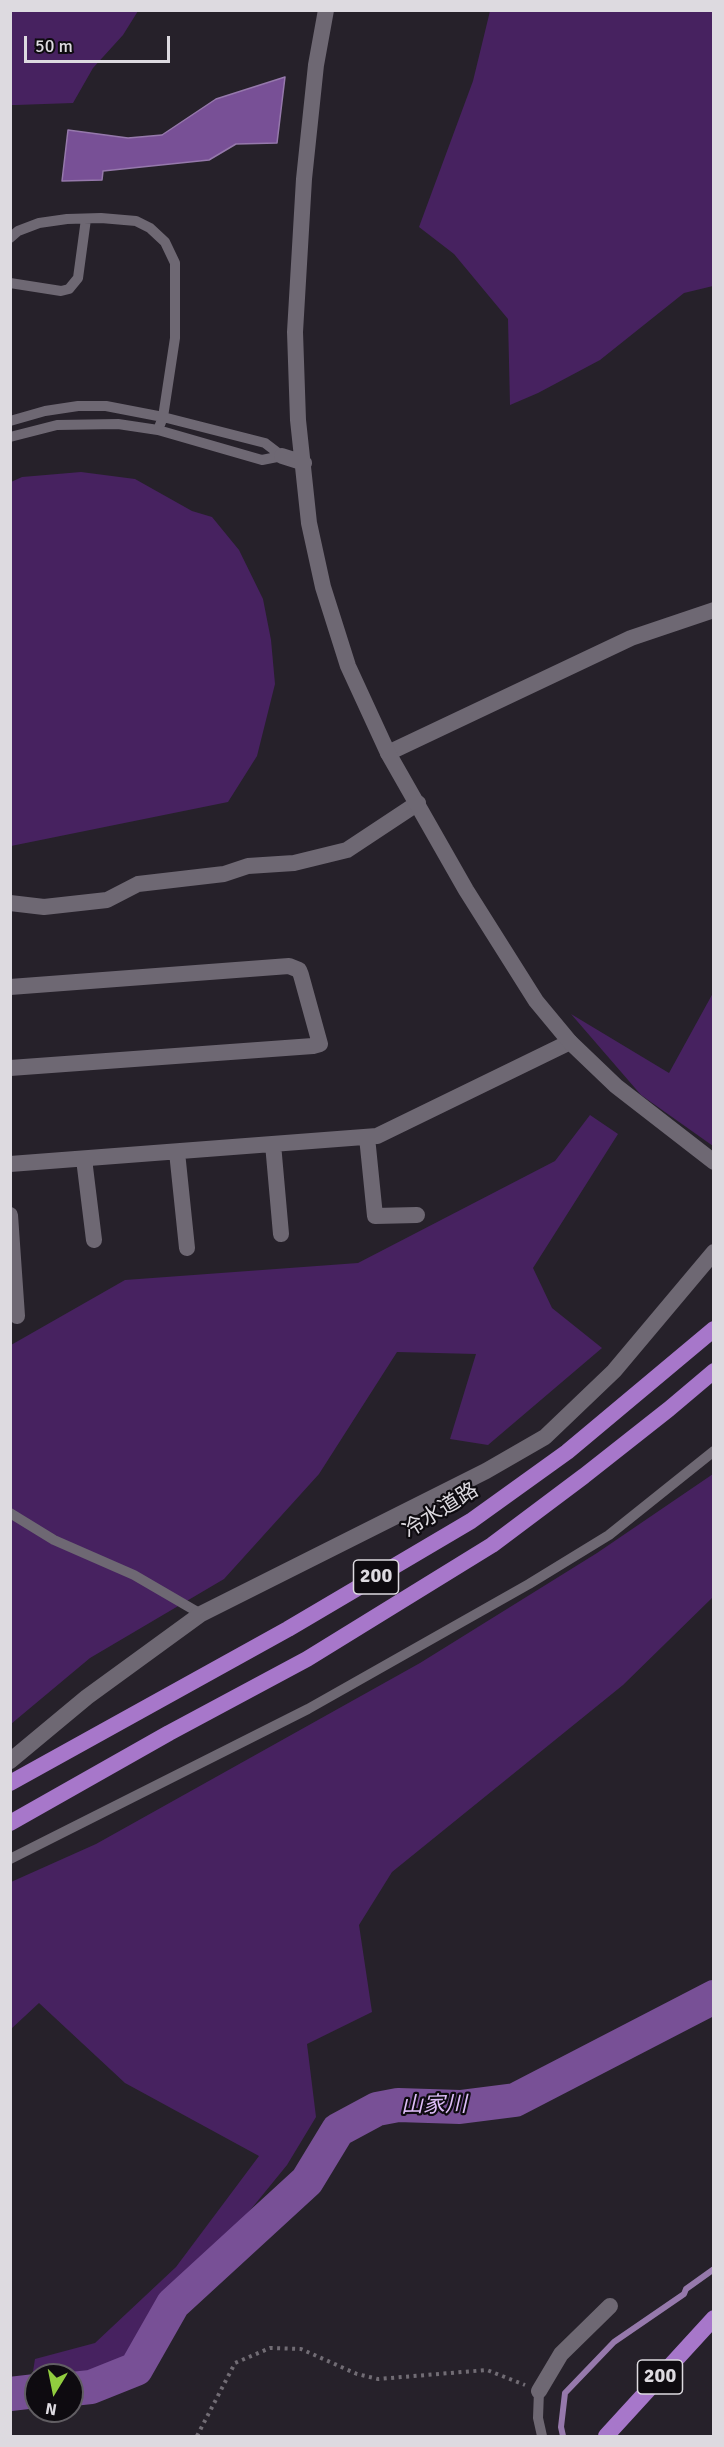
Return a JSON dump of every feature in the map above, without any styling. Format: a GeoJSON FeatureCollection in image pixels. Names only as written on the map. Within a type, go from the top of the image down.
{"type":"FeatureCollection","features":[{"type":"Feature","properties":{"kind":"highway","name":"冷水道路"},"geometry":{"type":"LineString","coordinates":[[10,1783],[288,1629],[471,1521],[567,1452],[714,1329]]}},
{"type":"Feature","properties":{"kind":"highway","name":"200"},"geometry":{"type":"LineString","coordinates":[[10,1823],[169,1733],[307,1659],[492,1545],[593,1469],[714,1371]]}},
{"type":"Feature","properties":{"kind":"highway","name":"200"},"geometry":{"type":"LineString","coordinates":[[606,2436],[714,2318]]}},
{"type":"Feature","properties":{"kind":"street"},"geometry":{"type":"LineString","coordinates":[[326,10],[316,65],[304,179],[295,332],[298,420],[309,523],[322,586],[348,666],[388,753],[503,951],[536,1001],[570,1042],[616,1086],[714,1162]]}},
{"type":"Feature","properties":{"kind":"street"},"geometry":{"type":"LineString","coordinates":[[282,456],[304,463]]}},
{"type":"Feature","properties":{"kind":"street"},"geometry":{"type":"LineString","coordinates":[[388,753],[631,638],[714,610]]}},
{"type":"Feature","properties":{"kind":"street"},"geometry":{"type":"LineString","coordinates":[[10,903],[44,907],[107,900],[138,884],[224,874],[248,866],[294,863],[347,850],[418,803]]}},
{"type":"Feature","properties":{"kind":"street"},"geometry":{"type":"LineString","coordinates":[[10,987],[289,966],[298,970],[302,975],[320,1044],[10,1068]]}},
{"type":"Feature","properties":{"kind":"street"},"geometry":{"type":"LineString","coordinates":[[10,1164],[377,1136],[570,1042]]}},
{"type":"Feature","properties":{"kind":"street"},"geometry":{"type":"LineString","coordinates":[[367,1137],[375,1216],[417,1215]]}},
{"type":"Feature","properties":{"kind":"street"},"geometry":{"type":"LineString","coordinates":[[273,1144],[281,1234]]}},
{"type":"Feature","properties":{"kind":"street"},"geometry":{"type":"LineString","coordinates":[[177,1152],[187,1248]]}},
{"type":"Feature","properties":{"kind":"street"},"geometry":{"type":"LineString","coordinates":[[84,1159],[94,1240]]}},
{"type":"Feature","properties":{"kind":"street"},"geometry":{"type":"LineString","coordinates":[[10,1215],[12,1278],[17,1316]]}},
{"type":"Feature","properties":{"kind":"street"},"geometry":{"type":"LineString","coordinates":[[10,1761],[87,1697],[201,1614],[486,1472],[546,1437],[614,1371],[714,1252]]}},
{"type":"Feature","properties":{"kind":"street"},"geometry":{"type":"LineString","coordinates":[[539,2391],[561,2354],[610,2306]]}},
{"type":"Feature","properties":{"kind":"lane"},"geometry":{"type":"LineString","coordinates":[[10,283],[61,291],[69,289],[78,278],[86,219]]}},
{"type":"Feature","properties":{"kind":"lane"},"geometry":{"type":"LineString","coordinates":[[10,238],[18,231],[39,223],[86,219],[135,221],[150,228],[165,242],[175,263],[175,338],[163,417],[158,430]]}},
{"type":"Feature","properties":{"kind":"lane"},"geometry":{"type":"LineString","coordinates":[[10,421],[45,411],[78,406],[106,406],[163,417],[265,443],[282,456]]}},
{"type":"Feature","properties":{"kind":"lane"},"geometry":{"type":"LineString","coordinates":[[10,437],[57,425],[118,424],[158,430],[262,460],[282,456]]}},
{"type":"Feature","properties":{"kind":"lane"},"geometry":{"type":"LineString","coordinates":[[10,1859],[308,1709],[529,1584],[609,1535],[714,1451]]}},
{"type":"Feature","properties":{"kind":"lane"},"geometry":{"type":"LineString","coordinates":[[10,1513],[54,1540],[134,1575],[201,1614]]}},
{"type":"Feature","properties":{"kind":"lane"},"geometry":{"type":"LineString","coordinates":[[539,2391],[538,2418],[542,2436]]}},
{"type":"Feature","properties":{"kind":"path"},"geometry":{"type":"LineString","coordinates":[[197,2436],[235,2363],[270,2348],[301,2349],[357,2373],[378,2379],[487,2370],[539,2391]]}},
{"type":"Feature","properties":{"kind":"shaded area"},"geometry":{"type":"Polygon","coordinates":[[[11,10],[138,11],[123,35],[93,68],[73,103],[11,105],[11,10]]]}},
{"type":"Feature","properties":{"kind":"shaded area"},"geometry":{"type":"Polygon","coordinates":[[[490,11],[714,11],[713,286],[684,293],[600,360],[510,405],[508,319],[454,254],[419,227],[473,81],[490,11]]]}},
{"type":"Feature","properties":{"kind":"shaded area"},"geometry":{"type":"Polygon","coordinates":[[[285,77],[277,143],[236,144],[209,160],[103,171],[102,180],[62,181],[68,130],[128,138],[162,135],[216,99],[285,77]]]}},
{"type":"Feature","properties":{"kind":"shaded area"},"geometry":{"type":"Polygon","coordinates":[[[81,472],[135,479],[192,511],[212,517],[239,550],[263,599],[271,640],[275,684],[257,756],[228,802],[11,846],[11,482],[22,477],[81,472]]]}},
{"type":"Feature","properties":{"kind":"shaded area"},"geometry":{"type":"Polygon","coordinates":[[[713,993],[713,1146],[641,1095],[571,1014],[669,1073],[713,993]]]}},
{"type":"Feature","properties":{"kind":"shaded area"},"geometry":{"type":"Polygon","coordinates":[[[590,1115],[618,1134],[533,1268],[552,1308],[602,1348],[488,1445],[450,1439],[476,1354],[397,1352],[319,1474],[224,1579],[90,1658],[11,1724],[11,1345],[125,1280],[358,1263],[555,1161],[590,1115]]]}},
{"type":"Feature","properties":{"kind":"shaded area"},"geometry":{"type":"Polygon","coordinates":[[[713,1474],[713,1597],[623,1685],[392,1872],[359,1925],[372,2012],[307,2044],[316,2117],[287,2165],[212,2257],[159,2309],[130,2362],[86,2378],[84,2378],[84,2363],[34,2363],[35,2359],[95,2343],[176,2267],[259,2156],[125,2083],[39,2003],[11,2029],[11,1882],[96,1844],[420,1663],[597,1553],[713,1474]]]}},
{"type":"Feature","properties":{"kind":"waterway","name":"山家川"},"geometry":{"type":"LineString","coordinates":[[84,2388],[136,2369],[173,2304],[307,2181],[338,2130],[377,2109],[398,2105],[460,2107],[515,2100],[714,1997]]}},
{"type":"Feature","properties":{"kind":"waterway"},"geometry":{"type":"LineString","coordinates":[[563,2436],[561,2427],[565,2393],[614,2342],[684,2294],[686,2289],[714,2269]]}},
{"type":"Feature","properties":{"kind":"waterway","name":"山家川"},"geometry":{"type":"LineString","coordinates":[[10,2394],[24,2392]]}}]}
